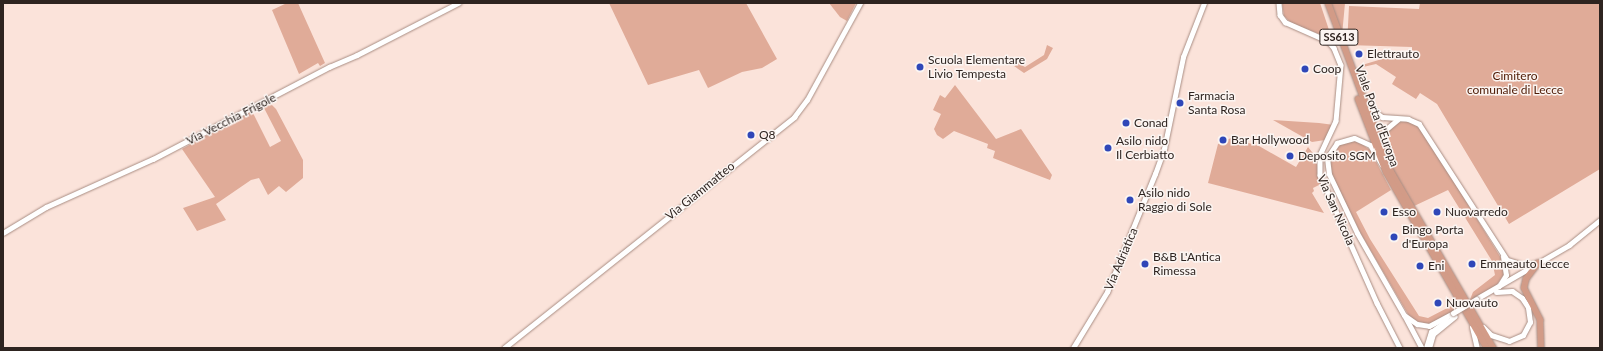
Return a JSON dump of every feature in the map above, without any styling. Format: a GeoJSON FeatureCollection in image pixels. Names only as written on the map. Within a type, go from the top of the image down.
{"type":"FeatureCollection","features":[{"type":"Feature","properties":{"kind":"highway","name":"Viale Porta d'Europa"},"geometry":{"type":"LineString","coordinates":[[1324,3],[1382,166],[1470,313]]}},
{"type":"Feature","properties":{"kind":"highway","name":"Viale Porta d'Europa"},"geometry":{"type":"LineString","coordinates":[[1328,3],[1383,156],[1405,200],[1470,313]]}},
{"type":"Feature","properties":{"kind":"highway"},"geometry":{"type":"LineString","coordinates":[[1538,263],[1526,279],[1524,288],[1540,320],[1541,348]]}},
{"type":"Feature","properties":{"kind":"highway"},"geometry":{"type":"LineString","coordinates":[[1470,313],[1487,348]]}},
{"type":"Feature","properties":{"kind":"highway"},"geometry":{"type":"LineString","coordinates":[[1470,313],[1493,348]]}},
{"type":"Feature","properties":{"kind":"main road"},"geometry":{"type":"LineString","coordinates":[[1363,102],[1378,115],[1414,120],[1423,128],[1502,253],[1515,264],[1527,266],[1538,263]]}},
{"type":"Feature","properties":{"kind":"main road"},"geometry":{"type":"LineString","coordinates":[[1383,156],[1383,134],[1388,126],[1399,119]]}},
{"type":"Feature","properties":{"kind":"main road"},"geometry":{"type":"LineString","coordinates":[[1382,166],[1370,145],[1354,138],[1337,143],[1326,158],[1329,174],[1357,233],[1404,315],[1417,324],[1429,326],[1495,291],[1569,245],[1600,220]]}},
{"type":"Feature","properties":{"kind":"main road"},"geometry":{"type":"LineString","coordinates":[[1495,291],[1506,275],[1502,253]]}},
{"type":"Feature","properties":{"kind":"main road"},"geometry":{"type":"LineString","coordinates":[[1470,313],[1484,329],[1497,338],[1509,341],[1523,335],[1530,322],[1530,314],[1525,301],[1512,291],[1495,291]]}},
{"type":"Feature","properties":{"kind":"main road"},"geometry":{"type":"LineString","coordinates":[[1470,313],[1477,348]]}},
{"type":"Feature","properties":{"kind":"main road"},"geometry":{"type":"LineString","coordinates":[[1429,348],[1433,334],[1454,314]]}},
{"type":"Feature","properties":{"kind":"street","name":"Via Vecchia Frigole"},"geometry":{"type":"LineString","coordinates":[[3,233],[46,207],[153,159],[329,67],[357,55],[458,3]]}},
{"type":"Feature","properties":{"kind":"street","name":"Via Giammatteo"},"geometry":{"type":"LineString","coordinates":[[504,348],[794,116],[807,100],[860,3]]}},
{"type":"Feature","properties":{"kind":"street","name":"Via Adriatica"},"geometry":{"type":"LineString","coordinates":[[1073,348],[1107,292],[1155,174],[1164,149],[1183,57],[1204,3]]}},
{"type":"Feature","properties":{"kind":"street","name":"Via San Nicola"},"geometry":{"type":"LineString","coordinates":[[1279,3],[1282,19],[1301,30],[1328,41],[1334,48],[1341,65],[1336,121],[1322,150],[1319,164],[1321,180],[1400,348]]}},
{"type":"Feature","properties":{"kind":"street"},"geometry":{"type":"LineString","coordinates":[[1426,348],[1431,332],[1454,314]]}},
{"type":"Feature","properties":{"kind":"street"},"geometry":{"type":"LineString","coordinates":[[1404,315],[1422,348]]}},
{"type":"Feature","properties":{"kind":"green space"},"geometry":{"type":"Polygon","coordinates":[[[287,3],[298,3],[325,63],[320,66],[318,63],[299,74],[272,10],[287,3]]]}},
{"type":"Feature","properties":{"kind":"green space"},"geometry":{"type":"Polygon","coordinates":[[[609,3],[746,3],[777,59],[762,68],[742,72],[708,88],[699,70],[648,85],[609,3]]]}},
{"type":"Feature","properties":{"kind":"green space"},"geometry":{"type":"Polygon","coordinates":[[[829,3],[856,3],[847,21],[840,17],[829,3]]]}},
{"type":"Feature","properties":{"kind":"green space"},"geometry":{"type":"Polygon","coordinates":[[[1282,3],[1320,3],[1332,39],[1291,23],[1284,16],[1282,3]]]}},
{"type":"Feature","properties":{"kind":"green space"},"geometry":{"type":"Polygon","coordinates":[[[1331,3],[1345,3],[1342,35],[1331,3]]]}},
{"type":"Feature","properties":{"kind":"green space","name":"Cimitero comunale di Lecce"},"geometry":{"type":"Polygon","coordinates":[[[1420,3],[1600,3],[1600,169],[1509,224],[1437,104],[1420,93],[1416,99],[1392,84],[1396,77],[1376,64],[1363,67],[1362,65],[1412,50],[1412,47],[1347,45],[1349,6],[1419,9],[1420,3]]]}},
{"type":"Feature","properties":{"kind":"green space"},"geometry":{"type":"Polygon","coordinates":[[[1047,45],[1053,48],[1047,59],[1024,73],[1014,66],[1018,63],[1025,67],[1044,55],[1047,45]]]}},
{"type":"Feature","properties":{"kind":"green space"},"geometry":{"type":"Polygon","coordinates":[[[955,85],[996,139],[1021,129],[1052,175],[1050,180],[993,158],[995,151],[987,148],[988,144],[954,131],[943,139],[937,135],[934,129],[941,114],[933,110],[940,95],[945,98],[955,85]]]}},
{"type":"Feature","properties":{"kind":"green space"},"geometry":{"type":"Polygon","coordinates":[[[269,102],[276,109],[303,160],[303,178],[286,192],[279,186],[268,195],[259,178],[251,180],[216,204],[226,220],[197,231],[183,208],[215,197],[182,149],[252,111],[270,147],[281,141],[263,106],[269,102]]]}},
{"type":"Feature","properties":{"kind":"green space"},"geometry":{"type":"Polygon","coordinates":[[[1273,120],[1334,125],[1325,140],[1312,142],[1273,120]]]}},
{"type":"Feature","properties":{"kind":"green space"},"geometry":{"type":"Polygon","coordinates":[[[1407,121],[1417,125],[1432,146],[1501,258],[1504,274],[1496,286],[1469,302],[1473,292],[1495,275],[1492,261],[1448,190],[1412,207],[1395,177],[1383,146],[1386,132],[1395,123],[1407,121]]]}},
{"type":"Feature","properties":{"kind":"green space"},"geometry":{"type":"Polygon","coordinates":[[[1231,138],[1259,146],[1296,167],[1308,147],[1316,157],[1321,184],[1313,188],[1314,191],[1312,193],[1324,213],[1208,183],[1218,144],[1231,138]]]}},
{"type":"Feature","properties":{"kind":"green space"},"geometry":{"type":"Polygon","coordinates":[[[1356,140],[1370,150],[1391,190],[1356,212],[1370,239],[1419,316],[1428,318],[1455,304],[1458,309],[1429,324],[1415,321],[1409,316],[1361,234],[1332,175],[1330,155],[1338,145],[1356,140]]]}},
{"type":"Feature","properties":{"kind":"place","name":"Elettrauto"},"geometry":{"type":"Point","coordinates":[1359,54]}},
{"type":"Feature","properties":{"kind":"place","name":"Scuola Elementare Livio Tempesta"},"geometry":{"type":"Point","coordinates":[920,67]}},
{"type":"Feature","properties":{"kind":"place","name":"Coop"},"geometry":{"type":"Point","coordinates":[1305,69]}},
{"type":"Feature","properties":{"kind":"place","name":"Farmacia Santa Rosa"},"geometry":{"type":"Point","coordinates":[1180,103]}},
{"type":"Feature","properties":{"kind":"place","name":"Conad"},"geometry":{"type":"Point","coordinates":[1126,123]}},
{"type":"Feature","properties":{"kind":"place","name":"Q8"},"geometry":{"type":"Point","coordinates":[751,135]}},
{"type":"Feature","properties":{"kind":"place","name":"Bar Hollywood"},"geometry":{"type":"Point","coordinates":[1223,140]}},
{"type":"Feature","properties":{"kind":"place","name":"Asilo nido Il Cerbiatto"},"geometry":{"type":"Point","coordinates":[1108,148]}},
{"type":"Feature","properties":{"kind":"place","name":"Deposito SGM"},"geometry":{"type":"Point","coordinates":[1290,156]}},
{"type":"Feature","properties":{"kind":"place","name":"Asilo nido Raggio di Sole"},"geometry":{"type":"Point","coordinates":[1130,200]}},
{"type":"Feature","properties":{"kind":"place","name":"Esso"},"geometry":{"type":"Point","coordinates":[1384,212]}},
{"type":"Feature","properties":{"kind":"place","name":"Nuovarredo"},"geometry":{"type":"Point","coordinates":[1437,212]}},
{"type":"Feature","properties":{"kind":"place","name":"Bingo Porta d'Europa"},"geometry":{"type":"Point","coordinates":[1394,237]}},
{"type":"Feature","properties":{"kind":"place","name":"B&B L'Antica Rimessa"},"geometry":{"type":"Point","coordinates":[1145,264]}},
{"type":"Feature","properties":{"kind":"place","name":"Emmeauto Lecce"},"geometry":{"type":"Point","coordinates":[1472,264]}},
{"type":"Feature","properties":{"kind":"place","name":"Eni"},"geometry":{"type":"Point","coordinates":[1420,266]}},
{"type":"Feature","properties":{"kind":"place","name":"Nuovauto"},"geometry":{"type":"Point","coordinates":[1438,303]}}]}
